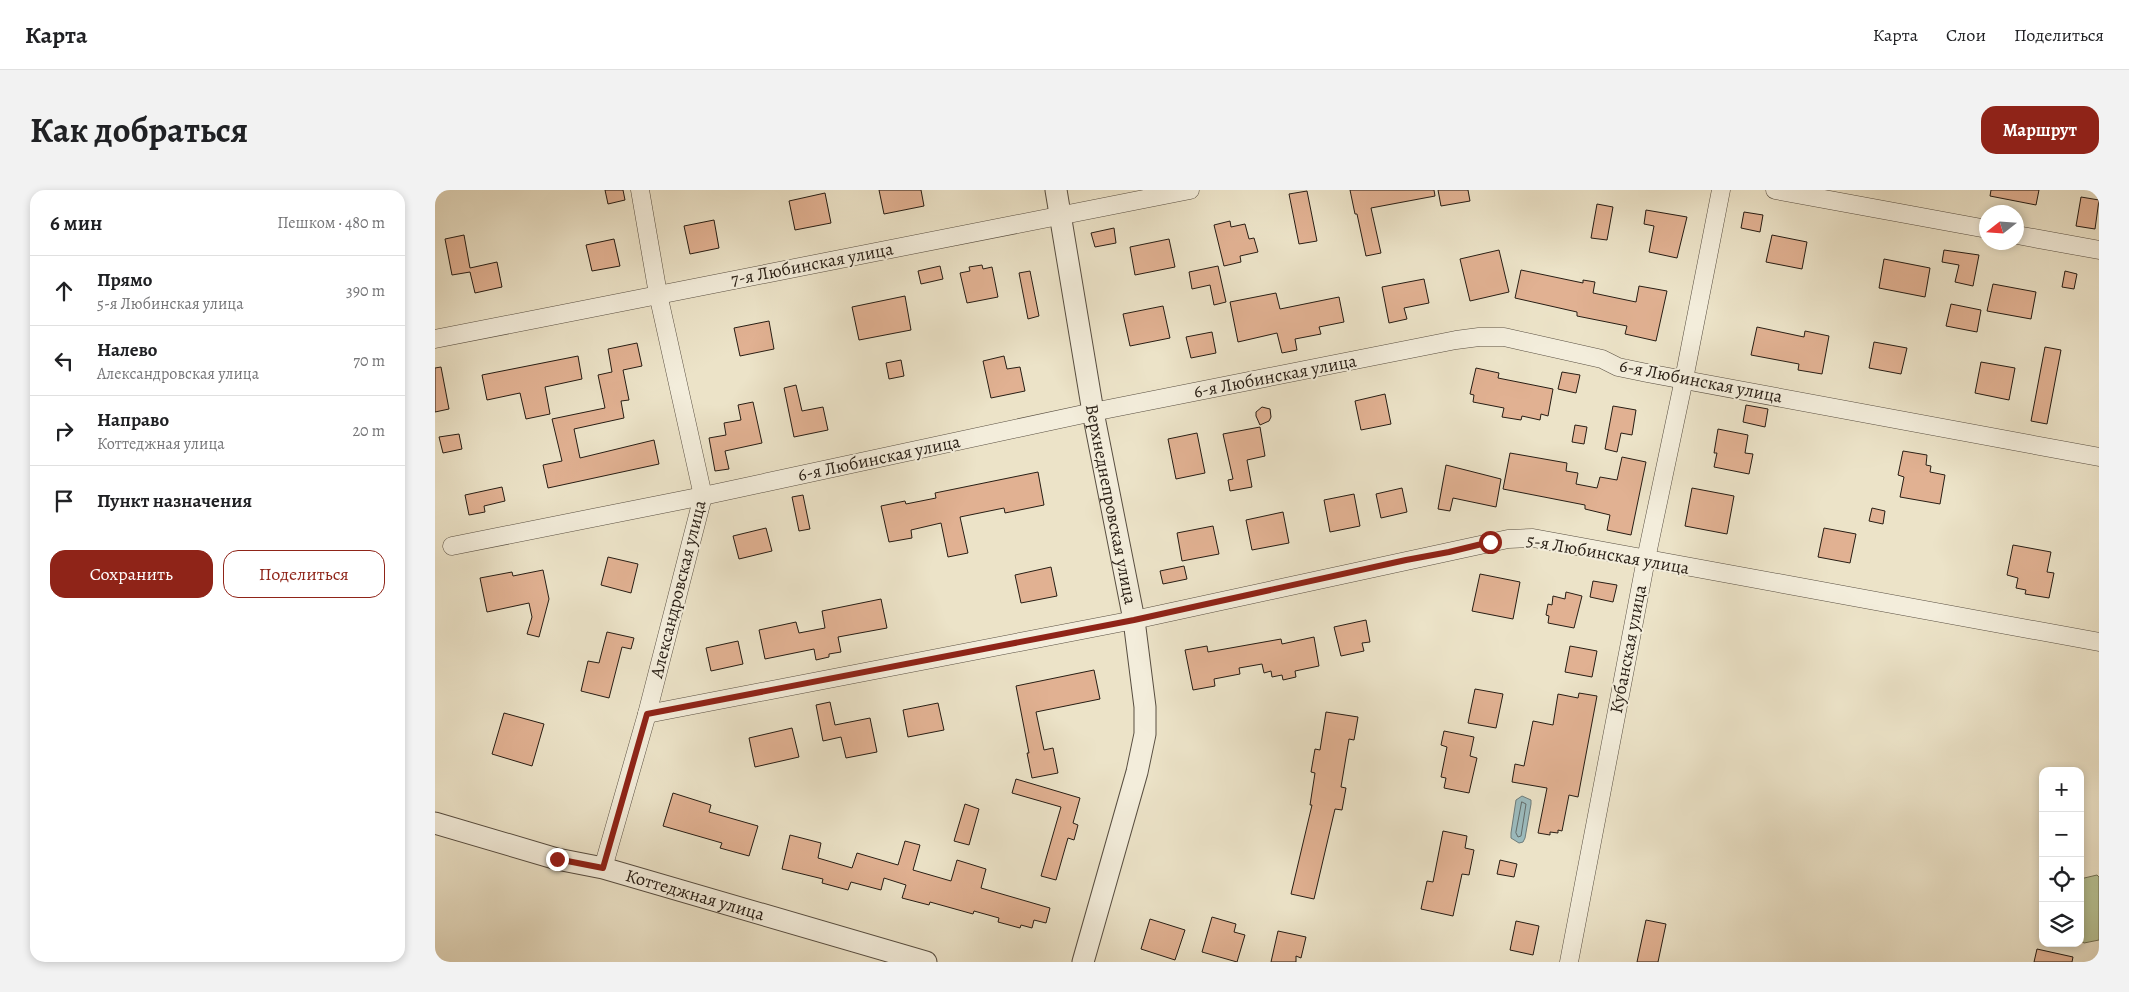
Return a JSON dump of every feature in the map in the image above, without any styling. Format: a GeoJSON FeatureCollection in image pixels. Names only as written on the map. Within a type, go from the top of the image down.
{"type":"FeatureCollection","features":[{"type":"Feature","properties":{"kind":"street","name":"Александровская улица"},"geometry":{"type":"LineString","coordinates":[[603,868],[647,714],[703,496],[658,294],[640,190]]}},
{"type":"Feature","properties":{"kind":"street","name":"Верхнеднепровская улица"},"geometry":{"type":"LineString","coordinates":[[1056,190],[1093,412],[1134,620],[1145,707],[1145,734],[1127,812],[1083,962]]}},
{"type":"Feature","properties":{"kind":"street","name":"7-я Любинская улица"},"geometry":{"type":"LineString","coordinates":[[435,339],[1190,190]]}},
{"type":"Feature","properties":{"kind":"street","name":"Кубанская улица"},"geometry":{"type":"LineString","coordinates":[[1569,962],[1645,559],[1684,379],[1721,190]]}},
{"type":"Feature","properties":{"kind":"street"},"geometry":{"type":"LineString","coordinates":[[1775,190],[1979,228]]}},
{"type":"Feature","properties":{"kind":"street"},"geometry":{"type":"LineString","coordinates":[[2024,236],[2099,250]]}},
{"type":"Feature","properties":{"kind":"street","name":"6-я Любинская улица"},"geometry":{"type":"LineString","coordinates":[[452,546],[703,496],[1093,412],[1479,337],[1505,337],[1522,340],[1602,359],[1618,367],[2099,458]]}},
{"type":"Feature","properties":{"kind":"street","name":"5-я Любинская улица"},"geometry":{"type":"LineString","coordinates":[[647,714],[1134,620],[1508,539],[1533,538],[2099,642]]}},
{"type":"Feature","properties":{"kind":"street","name":"Коттеджная улица"},"geometry":{"type":"LineString","coordinates":[[435,823],[557,859],[603,868],[926,962]]}},
{"type":"Feature","properties":{"kind":"green space"},"geometry":{"type":"Polygon","coordinates":[[[2097,875],[2099,877],[2099,940],[2084,943],[2084,902],[2084,878],[2097,875]]]}},
{"type":"Feature","properties":{"kind":"water"},"geometry":{"type":"Polygon","coordinates":[[[1522,796],[1531,800],[1531,804],[1525,838],[1523,842],[1519,843],[1511,838],[1511,833],[1516,800],[1522,796]]]}},
{"type":"Feature","properties":{"kind":"building"},"geometry":{"type":"Polygon","coordinates":[[[605,190],[623,190],[625,200],[608,204],[605,190]]]}},
{"type":"Feature","properties":{"kind":"building"},"geometry":{"type":"Polygon","coordinates":[[[879,190],[921,190],[924,206],[884,214],[879,190]]]}},
{"type":"Feature","properties":{"kind":"building"},"geometry":{"type":"Polygon","coordinates":[[[1350,190],[1434,190],[1435,196],[1371,208],[1381,253],[1366,256],[1350,190]]]}},
{"type":"Feature","properties":{"kind":"building"},"geometry":{"type":"Polygon","coordinates":[[[1438,190],[1468,190],[1470,201],[1441,206],[1438,190]]]}},
{"type":"Feature","properties":{"kind":"building"},"geometry":{"type":"Polygon","coordinates":[[[1991,190],[2039,190],[2036,205],[1990,196],[1991,190]]]}},
{"type":"Feature","properties":{"kind":"building"},"geometry":{"type":"Polygon","coordinates":[[[1307,191],[1317,241],[1299,244],[1289,194],[1307,191]]]}},
{"type":"Feature","properties":{"kind":"building"},"geometry":{"type":"Polygon","coordinates":[[[825,193],[831,223],[795,230],[789,201],[825,193]]]}},
{"type":"Feature","properties":{"kind":"building"},"geometry":{"type":"Polygon","coordinates":[[[2081,197],[2099,200],[2095,229],[2076,226],[2081,197]]]}},
{"type":"Feature","properties":{"kind":"building"},"geometry":{"type":"Polygon","coordinates":[[[1597,204],[1613,207],[1607,240],[1591,238],[1597,204]]]}},
{"type":"Feature","properties":{"kind":"building"},"geometry":{"type":"Polygon","coordinates":[[[1646,210],[1687,217],[1677,258],[1649,252],[1654,226],[1644,224],[1646,210]]]}},
{"type":"Feature","properties":{"kind":"building"},"geometry":{"type":"Polygon","coordinates":[[[1744,212],[1763,215],[1760,232],[1741,228],[1744,212]]]}},
{"type":"Feature","properties":{"kind":"building"},"geometry":{"type":"Polygon","coordinates":[[[714,220],[719,248],[690,254],[684,226],[714,220]]]}},
{"type":"Feature","properties":{"kind":"building"},"geometry":{"type":"Polygon","coordinates":[[[1230,221],[1231,227],[1245,224],[1249,239],[1254,238],[1258,252],[1240,256],[1241,262],[1224,266],[1214,225],[1230,221]]]}},
{"type":"Feature","properties":{"kind":"building"},"geometry":{"type":"Polygon","coordinates":[[[1114,228],[1116,243],[1095,247],[1091,233],[1114,228]]]}},
{"type":"Feature","properties":{"kind":"building"},"geometry":{"type":"Polygon","coordinates":[[[464,235],[470,268],[497,262],[502,287],[475,293],[470,272],[452,275],[445,239],[464,235]]]}},
{"type":"Feature","properties":{"kind":"building"},"geometry":{"type":"Polygon","coordinates":[[[1772,235],[1807,242],[1802,269],[1766,262],[1772,235]]]}},
{"type":"Feature","properties":{"kind":"building"},"geometry":{"type":"Polygon","coordinates":[[[614,239],[620,266],[592,271],[586,245],[614,239]]]}},
{"type":"Feature","properties":{"kind":"building"},"geometry":{"type":"Polygon","coordinates":[[[1169,239],[1175,267],[1135,275],[1130,247],[1169,239]]]}},
{"type":"Feature","properties":{"kind":"building"},"geometry":{"type":"Polygon","coordinates":[[[1499,250],[1509,292],[1470,301],[1460,259],[1499,250]]]}},
{"type":"Feature","properties":{"kind":"building"},"geometry":{"type":"Polygon","coordinates":[[[1944,250],[1979,255],[1973,286],[1955,282],[1959,265],[1942,262],[1944,250]]]}},
{"type":"Feature","properties":{"kind":"building"},"geometry":{"type":"Polygon","coordinates":[[[1884,259],[1930,268],[1925,297],[1879,288],[1884,259]]]}},
{"type":"Feature","properties":{"kind":"building"},"geometry":{"type":"Polygon","coordinates":[[[982,265],[983,269],[992,267],[998,297],[967,303],[960,273],[970,271],[969,267],[982,265]]]}},
{"type":"Feature","properties":{"kind":"building"},"geometry":{"type":"Polygon","coordinates":[[[940,266],[943,279],[921,284],[918,271],[940,266]]]}},
{"type":"Feature","properties":{"kind":"building"},"geometry":{"type":"Polygon","coordinates":[[[1218,266],[1226,302],[1214,305],[1210,285],[1192,289],[1189,272],[1218,266]]]}},
{"type":"Feature","properties":{"kind":"building"},"geometry":{"type":"Polygon","coordinates":[[[1521,270],[1583,283],[1583,280],[1595,282],[1593,293],[1636,302],[1639,286],[1667,291],[1656,341],[1625,334],[1627,326],[1577,316],[1577,312],[1515,298],[1521,270]]]}},
{"type":"Feature","properties":{"kind":"building"},"geometry":{"type":"Polygon","coordinates":[[[1030,271],[1039,316],[1028,319],[1019,273],[1030,271]]]}},
{"type":"Feature","properties":{"kind":"building"},"geometry":{"type":"Polygon","coordinates":[[[2065,271],[2077,274],[2074,289],[2062,287],[2065,271]]]}},
{"type":"Feature","properties":{"kind":"building"},"geometry":{"type":"Polygon","coordinates":[[[1424,279],[1429,303],[1404,308],[1407,319],[1389,323],[1382,287],[1424,279]]]}},
{"type":"Feature","properties":{"kind":"building"},"geometry":{"type":"Polygon","coordinates":[[[1993,284],[2036,292],[2031,319],[1987,311],[1993,284]]]}},
{"type":"Feature","properties":{"kind":"building"},"geometry":{"type":"Polygon","coordinates":[[[1276,293],[1280,309],[1339,297],[1344,322],[1319,327],[1321,334],[1295,339],[1297,350],[1282,353],[1277,333],[1238,342],[1230,302],[1276,293]]]}},
{"type":"Feature","properties":{"kind":"building"},"geometry":{"type":"Polygon","coordinates":[[[905,296],[911,330],[859,340],[852,307],[905,296]]]}},
{"type":"Feature","properties":{"kind":"building"},"geometry":{"type":"Polygon","coordinates":[[[1951,304],[1981,310],[1977,332],[1946,326],[1951,304]]]}},
{"type":"Feature","properties":{"kind":"building"},"geometry":{"type":"Polygon","coordinates":[[[1163,306],[1170,338],[1130,346],[1123,314],[1163,306]]]}},
{"type":"Feature","properties":{"kind":"building"},"geometry":{"type":"Polygon","coordinates":[[[769,321],[774,349],[740,356],[734,328],[769,321]]]}},
{"type":"Feature","properties":{"kind":"building"},"geometry":{"type":"Polygon","coordinates":[[[1757,327],[1804,337],[1805,331],[1829,336],[1822,374],[1798,370],[1799,364],[1751,355],[1757,327]]]}},
{"type":"Feature","properties":{"kind":"building"},"geometry":{"type":"Polygon","coordinates":[[[1212,332],[1216,353],[1191,358],[1186,337],[1212,332]]]}},
{"type":"Feature","properties":{"kind":"building"},"geometry":{"type":"Polygon","coordinates":[[[1874,342],[1907,348],[1901,374],[1869,368],[1874,342]]]}},
{"type":"Feature","properties":{"kind":"building"},"geometry":{"type":"Polygon","coordinates":[[[637,343],[642,366],[623,370],[629,400],[621,401],[624,418],[574,429],[580,458],[654,440],[659,464],[548,488],[543,465],[562,461],[552,419],[605,408],[598,375],[612,372],[608,349],[637,343]]]}},
{"type":"Feature","properties":{"kind":"building"},"geometry":{"type":"Polygon","coordinates":[[[2045,347],[2061,350],[2047,424],[2031,421],[2045,347]]]}},
{"type":"Feature","properties":{"kind":"building"},"geometry":{"type":"Polygon","coordinates":[[[578,356],[582,379],[545,387],[550,414],[526,419],[520,393],[487,400],[482,375],[578,356]]]}},
{"type":"Feature","properties":{"kind":"building"},"geometry":{"type":"Polygon","coordinates":[[[1004,356],[1007,369],[1020,367],[1025,391],[991,398],[983,361],[1004,356]]]}},
{"type":"Feature","properties":{"kind":"building"},"geometry":{"type":"Polygon","coordinates":[[[901,360],[904,376],[889,379],[886,363],[901,360]]]}},
{"type":"Feature","properties":{"kind":"building"},"geometry":{"type":"Polygon","coordinates":[[[1981,362],[2015,368],[2009,400],[1975,393],[1981,362]]]}},
{"type":"Feature","properties":{"kind":"building"},"geometry":{"type":"Polygon","coordinates":[[[441,367],[449,409],[435,412],[435,368],[441,367]]]}},
{"type":"Feature","properties":{"kind":"building"},"geometry":{"type":"Polygon","coordinates":[[[1476,368],[1499,373],[1498,378],[1553,389],[1548,416],[1541,414],[1540,420],[1522,416],[1521,420],[1502,417],[1504,408],[1473,402],[1474,395],[1470,394],[1476,368]]]}},
{"type":"Feature","properties":{"kind":"building"},"geometry":{"type":"Polygon","coordinates":[[[1562,372],[1580,375],[1576,393],[1558,389],[1562,372]]]}},
{"type":"Feature","properties":{"kind":"building"},"geometry":{"type":"Polygon","coordinates":[[[796,385],[802,411],[823,407],[828,430],[794,437],[784,388],[796,385]]]}},
{"type":"Feature","properties":{"kind":"building"},"geometry":{"type":"Polygon","coordinates":[[[1385,394],[1391,424],[1361,430],[1355,401],[1385,394]]]}},
{"type":"Feature","properties":{"kind":"building"},"geometry":{"type":"Polygon","coordinates":[[[753,402],[762,443],[725,451],[729,469],[715,471],[709,438],[726,435],[724,423],[741,420],[738,405],[753,402]]]}},
{"type":"Feature","properties":{"kind":"building"},"geometry":{"type":"Polygon","coordinates":[[[1746,405],[1768,409],[1765,427],[1743,422],[1746,405]]]}},
{"type":"Feature","properties":{"kind":"building"},"geometry":{"type":"Polygon","coordinates":[[[1613,406],[1636,410],[1632,435],[1621,433],[1617,452],[1605,449],[1613,406]]]}},
{"type":"Feature","properties":{"kind":"building"},"geometry":{"type":"Polygon","coordinates":[[[1262,407],[1270,409],[1271,417],[1269,421],[1260,425],[1256,412],[1262,407]]]}},
{"type":"Feature","properties":{"kind":"building"},"geometry":{"type":"Polygon","coordinates":[[[1575,425],[1587,427],[1584,444],[1572,442],[1575,425]]]}},
{"type":"Feature","properties":{"kind":"building"},"geometry":{"type":"Polygon","coordinates":[[[1260,427],[1265,456],[1247,460],[1252,487],[1230,491],[1228,480],[1233,479],[1223,434],[1260,427]]]}},
{"type":"Feature","properties":{"kind":"building"},"geometry":{"type":"Polygon","coordinates":[[[1718,429],[1748,435],[1745,453],[1753,454],[1749,474],[1714,467],[1717,453],[1714,453],[1718,429]]]}},
{"type":"Feature","properties":{"kind":"building"},"geometry":{"type":"Polygon","coordinates":[[[1197,433],[1205,473],[1176,479],[1168,439],[1197,433]]]}},
{"type":"Feature","properties":{"kind":"building"},"geometry":{"type":"Polygon","coordinates":[[[459,434],[462,449],[443,453],[439,437],[459,434]]]}},
{"type":"Feature","properties":{"kind":"building"},"geometry":{"type":"Polygon","coordinates":[[[1903,451],[1927,455],[1926,465],[1931,466],[1930,472],[1945,475],[1940,504],[1900,497],[1904,477],[1898,475],[1903,451]]]}},
{"type":"Feature","properties":{"kind":"building"},"geometry":{"type":"Polygon","coordinates":[[[1510,453],[1567,463],[1566,471],[1578,473],[1576,484],[1597,488],[1600,477],[1617,480],[1622,457],[1646,462],[1631,535],[1607,530],[1610,515],[1585,509],[1585,505],[1503,489],[1510,453]]]}},
{"type":"Feature","properties":{"kind":"building"},"geometry":{"type":"Polygon","coordinates":[[[1446,465],[1501,479],[1496,507],[1453,498],[1450,511],[1438,509],[1446,465]]]}},
{"type":"Feature","properties":{"kind":"building"},"geometry":{"type":"Polygon","coordinates":[[[1038,472],[1044,505],[1005,513],[1004,508],[960,517],[968,553],[948,557],[941,523],[911,530],[912,538],[889,542],[881,506],[905,501],[906,504],[936,498],[935,493],[1038,472]]]}},
{"type":"Feature","properties":{"kind":"building"},"geometry":{"type":"Polygon","coordinates":[[[502,487],[505,501],[484,506],[485,512],[469,515],[465,495],[502,487]]]}},
{"type":"Feature","properties":{"kind":"building"},"geometry":{"type":"Polygon","coordinates":[[[1402,488],[1407,512],[1381,518],[1376,494],[1402,488]]]}},
{"type":"Feature","properties":{"kind":"building"},"geometry":{"type":"Polygon","coordinates":[[[1692,488],[1734,496],[1727,534],[1685,526],[1692,488]]]}},
{"type":"Feature","properties":{"kind":"building"},"geometry":{"type":"Polygon","coordinates":[[[1354,494],[1360,526],[1330,532],[1324,500],[1354,494]]]}},
{"type":"Feature","properties":{"kind":"building"},"geometry":{"type":"Polygon","coordinates":[[[803,495],[810,529],[799,531],[792,497],[803,495]]]}},
{"type":"Feature","properties":{"kind":"building"},"geometry":{"type":"Polygon","coordinates":[[[1872,508],[1885,511],[1883,524],[1869,521],[1872,508]]]}},
{"type":"Feature","properties":{"kind":"building"},"geometry":{"type":"Polygon","coordinates":[[[1283,512],[1289,543],[1252,550],[1246,520],[1283,512]]]}},
{"type":"Feature","properties":{"kind":"building"},"geometry":{"type":"Polygon","coordinates":[[[1213,526],[1219,554],[1182,561],[1177,533],[1213,526]]]}},
{"type":"Feature","properties":{"kind":"building"},"geometry":{"type":"Polygon","coordinates":[[[766,528],[772,551],[739,559],[733,536],[766,528]]]}},
{"type":"Feature","properties":{"kind":"building"},"geometry":{"type":"Polygon","coordinates":[[[1824,528],[1856,534],[1850,563],[1818,557],[1824,528]]]}},
{"type":"Feature","properties":{"kind":"building"},"geometry":{"type":"Polygon","coordinates":[[[2013,545],[2051,552],[2047,572],[2054,573],[2049,598],[2025,594],[2026,590],[2016,588],[2018,578],[2007,575],[2013,545]]]}},
{"type":"Feature","properties":{"kind":"building"},"geometry":{"type":"Polygon","coordinates":[[[608,557],[638,564],[631,593],[601,585],[608,557]]]}},
{"type":"Feature","properties":{"kind":"building"},"geometry":{"type":"Polygon","coordinates":[[[1184,566],[1187,579],[1163,584],[1160,571],[1184,566]]]}},
{"type":"Feature","properties":{"kind":"building"},"geometry":{"type":"Polygon","coordinates":[[[1051,567],[1057,596],[1021,603],[1015,575],[1051,567]]]}},
{"type":"Feature","properties":{"kind":"building"},"geometry":{"type":"Polygon","coordinates":[[[543,570],[549,599],[539,637],[527,634],[532,617],[529,603],[487,612],[480,578],[512,572],[513,576],[543,570]]]}},
{"type":"Feature","properties":{"kind":"building"},"geometry":{"type":"Polygon","coordinates":[[[1480,574],[1520,582],[1513,619],[1472,611],[1480,574]]]}},
{"type":"Feature","properties":{"kind":"building"},"geometry":{"type":"Polygon","coordinates":[[[1593,581],[1617,585],[1613,602],[1590,597],[1593,581]]]}},
{"type":"Feature","properties":{"kind":"building"},"geometry":{"type":"Polygon","coordinates":[[[1566,592],[1582,596],[1574,628],[1548,623],[1549,616],[1546,615],[1548,604],[1552,605],[1553,596],[1565,599],[1566,592]]]}},
{"type":"Feature","properties":{"kind":"building"},"geometry":{"type":"Polygon","coordinates":[[[881,599],[887,628],[838,637],[841,652],[829,654],[829,657],[816,660],[814,649],[765,659],[759,630],[796,622],[799,633],[825,628],[822,611],[881,599]]]}},
{"type":"Feature","properties":{"kind":"building"},"geometry":{"type":"Polygon","coordinates":[[[1366,620],[1370,642],[1362,643],[1364,651],[1341,656],[1334,627],[1366,620]]]}},
{"type":"Feature","properties":{"kind":"building"},"geometry":{"type":"Polygon","coordinates":[[[607,632],[634,638],[631,649],[622,647],[609,698],[581,691],[588,661],[599,663],[607,632]]]}},
{"type":"Feature","properties":{"kind":"building"},"geometry":{"type":"Polygon","coordinates":[[[1314,637],[1319,666],[1295,671],[1296,677],[1283,680],[1282,675],[1272,677],[1271,671],[1264,673],[1262,664],[1239,668],[1240,674],[1214,679],[1215,686],[1193,690],[1185,650],[1207,646],[1208,652],[1281,639],[1282,644],[1314,637]]]}},
{"type":"Feature","properties":{"kind":"building"},"geometry":{"type":"Polygon","coordinates":[[[738,641],[743,664],[711,671],[706,648],[738,641]]]}},
{"type":"Feature","properties":{"kind":"building"},"geometry":{"type":"Polygon","coordinates":[[[1570,646],[1597,651],[1592,677],[1565,672],[1570,646]]]}},
{"type":"Feature","properties":{"kind":"building"},"geometry":{"type":"Polygon","coordinates":[[[1094,670],[1100,699],[1036,712],[1044,750],[1053,748],[1058,773],[1032,778],[1016,686],[1094,670]]]}},
{"type":"Feature","properties":{"kind":"building"},"geometry":{"type":"Polygon","coordinates":[[[1475,689],[1503,694],[1496,728],[1468,723],[1475,689]]]}},
{"type":"Feature","properties":{"kind":"building"},"geometry":{"type":"Polygon","coordinates":[[[1579,693],[1597,696],[1578,797],[1569,795],[1562,831],[1558,830],[1558,833],[1550,832],[1550,835],[1538,833],[1547,788],[1512,782],[1515,764],[1524,766],[1533,721],[1553,725],[1558,694],[1578,698],[1579,693]]]}},
{"type":"Feature","properties":{"kind":"building"},"geometry":{"type":"Polygon","coordinates":[[[830,702],[835,725],[870,718],[877,752],[846,758],[841,737],[823,741],[816,705],[830,702]]]}},
{"type":"Feature","properties":{"kind":"building"},"geometry":{"type":"Polygon","coordinates":[[[938,703],[944,730],[908,737],[903,710],[938,703]]]}},
{"type":"Feature","properties":{"kind":"building"},"geometry":{"type":"Polygon","coordinates":[[[1326,712],[1358,717],[1354,740],[1349,739],[1341,787],[1346,788],[1342,810],[1335,809],[1314,899],[1291,894],[1312,805],[1310,805],[1315,773],[1311,772],[1315,749],[1320,750],[1326,712]]]}},
{"type":"Feature","properties":{"kind":"building"},"geometry":{"type":"Polygon","coordinates":[[[504,713],[544,724],[532,766],[492,754],[504,713]]]}},
{"type":"Feature","properties":{"kind":"building"},"geometry":{"type":"Polygon","coordinates":[[[792,728],[799,757],[755,767],[749,738],[792,728]]]}},
{"type":"Feature","properties":{"kind":"building"},"geometry":{"type":"Polygon","coordinates":[[[1444,731],[1474,737],[1470,756],[1477,758],[1469,793],[1444,788],[1446,778],[1441,777],[1447,747],[1441,745],[1444,731]]]}},
{"type":"Feature","properties":{"kind":"building"},"geometry":{"type":"Polygon","coordinates":[[[1016,779],[1080,798],[1073,823],[1078,825],[1074,840],[1068,838],[1056,880],[1041,876],[1061,807],[1012,793],[1016,779]]]}},
{"type":"Feature","properties":{"kind":"building"},"geometry":{"type":"Polygon","coordinates":[[[673,793],[711,805],[709,812],[758,826],[749,856],[720,848],[722,843],[663,826],[673,793]]]}},
{"type":"Feature","properties":{"kind":"building"},"geometry":{"type":"Polygon","coordinates":[[[965,804],[979,809],[969,845],[954,841],[965,804]]]}},
{"type":"Feature","properties":{"kind":"building"},"geometry":{"type":"Polygon","coordinates":[[[1443,831],[1467,836],[1465,848],[1474,850],[1469,875],[1462,874],[1453,916],[1421,909],[1427,881],[1433,882],[1443,831]]]}},
{"type":"Feature","properties":{"kind":"building"},"geometry":{"type":"Polygon","coordinates":[[[790,835],[821,843],[818,858],[852,868],[857,853],[898,865],[905,841],[920,845],[913,870],[951,881],[957,860],[986,869],[981,888],[1050,908],[1046,923],[1034,920],[1032,928],[1021,925],[1020,928],[998,922],[999,918],[974,911],[973,914],[930,902],[929,905],[902,898],[906,885],[884,878],[881,890],[851,882],[848,890],[822,883],[823,879],[782,869],[790,835]]]}},
{"type":"Feature","properties":{"kind":"building"},"geometry":{"type":"Polygon","coordinates":[[[1500,860],[1517,864],[1514,877],[1497,874],[1500,860]]]}},
{"type":"Feature","properties":{"kind":"building"},"geometry":{"type":"Polygon","coordinates":[[[1212,917],[1236,924],[1234,932],[1245,935],[1237,962],[1202,952],[1212,917]]]}},
{"type":"Feature","properties":{"kind":"building"},"geometry":{"type":"Polygon","coordinates":[[[1150,919],[1185,930],[1175,960],[1141,949],[1150,919]]]}},
{"type":"Feature","properties":{"kind":"building"},"geometry":{"type":"Polygon","coordinates":[[[1646,920],[1666,924],[1658,962],[1637,962],[1646,920]]]}},
{"type":"Feature","properties":{"kind":"building"},"geometry":{"type":"Polygon","coordinates":[[[1516,921],[1539,926],[1533,955],[1510,950],[1516,921]]]}},
{"type":"Feature","properties":{"kind":"building"},"geometry":{"type":"Polygon","coordinates":[[[1278,931],[1306,937],[1301,958],[1296,956],[1296,962],[1271,962],[1278,931]]]}},
{"type":"Feature","properties":{"kind":"building"},"geometry":{"type":"Polygon","coordinates":[[[2037,949],[2073,957],[2072,962],[2034,962],[2037,949]]]}},
{"type":"Feature","properties":{"kind":"route"},"geometry":{"type":"LineString","coordinates":[[557,859],[603,868],[647,714],[1134,620],[1490,542]]}}]}
